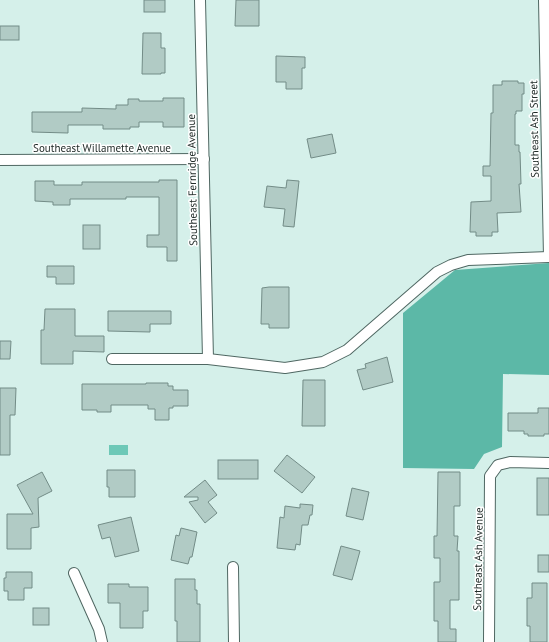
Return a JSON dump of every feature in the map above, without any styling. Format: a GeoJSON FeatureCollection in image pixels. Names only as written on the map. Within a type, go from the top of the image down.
{"type":"FeatureCollection","features":[{"type":"Feature","properties":{"kind":"street","name":"Southeast Fernridge Avenue"},"geometry":{"type":"LineString","coordinates":[[200,0],[208,359]]}},
{"type":"Feature","properties":{"kind":"street","name":"Southeast Ash Street"},"geometry":{"type":"LineString","coordinates":[[544,0],[549,257]]}},
{"type":"Feature","properties":{"kind":"street","name":"Southeast Willamette Avenue"},"geometry":{"type":"LineString","coordinates":[[0,160],[204,159]]}},
{"type":"Feature","properties":{"kind":"street"},"geometry":{"type":"LineString","coordinates":[[112,359],[208,359],[285,368],[323,362],[347,350],[437,272],[450,265],[468,260],[549,257]]}},
{"type":"Feature","properties":{"kind":"street","name":"Southeast Ash Avenue"},"geometry":{"type":"LineString","coordinates":[[489,642],[490,476],[498,465],[510,462],[549,463]]}},
{"type":"Feature","properties":{"kind":"street"},"geometry":{"type":"LineString","coordinates":[[233,567],[234,642]]}},
{"type":"Feature","properties":{"kind":"street"},"geometry":{"type":"LineString","coordinates":[[74,573],[99,629],[102,642]]}},
{"type":"Feature","properties":{"kind":"shaded area"},"geometry":{"type":"Polygon","coordinates":[[[549,263],[549,375],[503,374],[502,447],[484,454],[474,469],[403,468],[403,313],[455,270],[549,263]]]}},
{"type":"Feature","properties":{"kind":"shaded area"},"geometry":{"type":"Polygon","coordinates":[[[109,445],[128,445],[128,455],[109,455],[109,445]]]}},
{"type":"Feature","properties":{"kind":"building"},"geometry":{"type":"Polygon","coordinates":[[[144,0],[165,0],[165,12],[144,12],[144,0]]]}},
{"type":"Feature","properties":{"kind":"building"},"geometry":{"type":"Polygon","coordinates":[[[236,0],[259,0],[259,26],[235,26],[236,0]]]}},
{"type":"Feature","properties":{"kind":"building"},"geometry":{"type":"Polygon","coordinates":[[[0,26],[19,26],[19,40],[0,40],[0,26]]]}},
{"type":"Feature","properties":{"kind":"building"},"geometry":{"type":"Polygon","coordinates":[[[143,33],[161,33],[161,48],[165,48],[165,73],[142,74],[143,33]]]}},
{"type":"Feature","properties":{"kind":"building"},"geometry":{"type":"Polygon","coordinates":[[[276,56],[305,57],[305,68],[302,68],[302,89],[286,89],[286,82],[276,82],[276,56]]]}},
{"type":"Feature","properties":{"kind":"building"},"geometry":{"type":"Polygon","coordinates":[[[502,81],[518,81],[518,83],[524,83],[524,94],[522,94],[522,111],[516,111],[515,114],[515,145],[519,145],[520,152],[521,184],[519,184],[521,212],[497,213],[498,232],[492,232],[492,236],[476,236],[476,232],[470,232],[471,202],[491,201],[491,176],[483,176],[483,166],[490,166],[493,85],[502,85],[502,81]]]}},
{"type":"Feature","properties":{"kind":"building"},"geometry":{"type":"Polygon","coordinates":[[[163,98],[184,98],[184,127],[163,127],[163,122],[139,122],[139,127],[130,127],[130,129],[103,129],[103,125],[68,125],[68,133],[32,132],[32,112],[82,112],[82,108],[116,109],[116,105],[128,105],[128,99],[139,99],[139,101],[163,101],[163,98]]]}},
{"type":"Feature","properties":{"kind":"building"},"geometry":{"type":"Polygon","coordinates":[[[332,134],[336,153],[311,158],[307,139],[332,134]]]}},
{"type":"Feature","properties":{"kind":"building"},"geometry":{"type":"Polygon","coordinates":[[[159,180],[177,180],[177,261],[167,261],[167,247],[147,247],[147,235],[159,235],[159,197],[126,197],[126,199],[70,199],[70,205],[53,205],[53,202],[35,201],[35,181],[54,181],[54,185],[82,185],[82,182],[159,182],[159,180]]]}},
{"type":"Feature","properties":{"kind":"building"},"geometry":{"type":"Polygon","coordinates":[[[287,180],[299,181],[294,227],[283,226],[285,209],[264,207],[267,186],[286,188],[287,180]]]}},
{"type":"Feature","properties":{"kind":"building"},"geometry":{"type":"Polygon","coordinates":[[[83,225],[100,225],[100,249],[83,249],[83,225]]]}},
{"type":"Feature","properties":{"kind":"building"},"geometry":{"type":"Polygon","coordinates":[[[47,266],[74,266],[74,284],[56,284],[56,277],[47,277],[47,266]]]}},
{"type":"Feature","properties":{"kind":"building"},"geometry":{"type":"Polygon","coordinates":[[[289,287],[289,328],[269,328],[269,324],[261,324],[262,288],[289,287]]]}},
{"type":"Feature","properties":{"kind":"building"},"geometry":{"type":"Polygon","coordinates":[[[45,309],[75,309],[75,336],[104,336],[104,352],[73,351],[73,364],[41,364],[41,330],[44,330],[45,309]]]}},
{"type":"Feature","properties":{"kind":"building"},"geometry":{"type":"Polygon","coordinates":[[[108,311],[171,311],[171,324],[150,324],[150,332],[108,331],[108,311]]]}},
{"type":"Feature","properties":{"kind":"building"},"geometry":{"type":"Polygon","coordinates":[[[0,341],[11,341],[10,359],[0,359],[0,341]]]}},
{"type":"Feature","properties":{"kind":"building"},"geometry":{"type":"Polygon","coordinates":[[[387,357],[393,382],[363,390],[357,370],[366,368],[365,364],[387,357]]]}},
{"type":"Feature","properties":{"kind":"building"},"geometry":{"type":"Polygon","coordinates":[[[303,380],[325,380],[325,426],[302,426],[303,380]]]}},
{"type":"Feature","properties":{"kind":"building"},"geometry":{"type":"Polygon","coordinates":[[[168,383],[168,386],[173,386],[173,390],[188,390],[188,406],[173,406],[173,408],[169,408],[169,420],[155,420],[155,409],[148,409],[148,405],[111,405],[111,412],[82,410],[82,384],[168,383]]]}},
{"type":"Feature","properties":{"kind":"building"},"geometry":{"type":"Polygon","coordinates":[[[0,388],[16,388],[15,415],[10,415],[10,455],[0,455],[0,388]]]}},
{"type":"Feature","properties":{"kind":"building"},"geometry":{"type":"Polygon","coordinates":[[[538,408],[549,408],[549,434],[544,434],[544,436],[528,436],[528,434],[524,434],[524,431],[508,431],[508,413],[538,413],[538,408]]]}},
{"type":"Feature","properties":{"kind":"building"},"geometry":{"type":"Polygon","coordinates":[[[287,455],[315,477],[302,493],[274,471],[287,455]]]}},
{"type":"Feature","properties":{"kind":"building"},"geometry":{"type":"Polygon","coordinates":[[[218,460],[258,460],[258,479],[218,479],[218,460]]]}},
{"type":"Feature","properties":{"kind":"building"},"geometry":{"type":"Polygon","coordinates":[[[107,470],[135,470],[135,497],[109,497],[109,487],[107,487],[107,470]]]}},
{"type":"Feature","properties":{"kind":"building"},"geometry":{"type":"Polygon","coordinates":[[[42,472],[52,491],[38,498],[39,527],[31,528],[31,549],[7,549],[7,514],[33,514],[17,485],[42,472]]]}},
{"type":"Feature","properties":{"kind":"building"},"geometry":{"type":"Polygon","coordinates":[[[438,472],[460,472],[460,506],[454,506],[454,536],[458,536],[457,551],[459,551],[459,600],[450,600],[450,629],[456,629],[456,642],[438,642],[438,621],[434,621],[434,582],[440,582],[440,558],[434,558],[434,536],[437,536],[438,472]]]}},
{"type":"Feature","properties":{"kind":"building"},"geometry":{"type":"Polygon","coordinates":[[[537,478],[549,478],[549,515],[537,515],[537,478]]]}},
{"type":"Feature","properties":{"kind":"building"},"geometry":{"type":"Polygon","coordinates":[[[205,480],[217,495],[208,502],[217,513],[205,523],[189,502],[198,500],[198,497],[184,497],[205,480]]]}},
{"type":"Feature","properties":{"kind":"building"},"geometry":{"type":"Polygon","coordinates":[[[352,488],[369,492],[363,520],[346,516],[352,488]]]}},
{"type":"Feature","properties":{"kind":"building"},"geometry":{"type":"Polygon","coordinates":[[[300,504],[313,505],[312,515],[310,515],[308,525],[302,525],[300,545],[296,544],[295,550],[277,548],[280,517],[284,518],[285,506],[300,508],[300,504]]]}},
{"type":"Feature","properties":{"kind":"building"},"geometry":{"type":"Polygon","coordinates":[[[131,517],[139,551],[115,557],[110,537],[102,539],[98,525],[131,517]]]}},
{"type":"Feature","properties":{"kind":"building"},"geometry":{"type":"Polygon","coordinates":[[[181,528],[197,532],[192,557],[190,557],[188,564],[171,560],[176,535],[179,536],[181,528]]]}},
{"type":"Feature","properties":{"kind":"building"},"geometry":{"type":"Polygon","coordinates":[[[341,546],[360,551],[352,580],[333,575],[341,546]]]}},
{"type":"Feature","properties":{"kind":"building"},"geometry":{"type":"Polygon","coordinates":[[[538,555],[549,555],[549,572],[538,572],[538,555]]]}},
{"type":"Feature","properties":{"kind":"building"},"geometry":{"type":"Polygon","coordinates":[[[6,572],[32,572],[32,588],[24,588],[24,600],[8,600],[8,591],[4,591],[4,578],[6,578],[6,572]]]}},
{"type":"Feature","properties":{"kind":"building"},"geometry":{"type":"Polygon","coordinates":[[[175,579],[195,579],[197,604],[200,604],[200,642],[177,642],[177,621],[175,621],[175,579]]]}},
{"type":"Feature","properties":{"kind":"building"},"geometry":{"type":"Polygon","coordinates":[[[532,583],[547,583],[547,642],[530,642],[530,626],[527,626],[527,598],[532,598],[532,583]]]}},
{"type":"Feature","properties":{"kind":"building"},"geometry":{"type":"Polygon","coordinates":[[[108,584],[129,584],[129,587],[148,587],[148,611],[143,611],[143,628],[120,628],[120,603],[108,603],[108,584]]]}},
{"type":"Feature","properties":{"kind":"building"},"geometry":{"type":"Polygon","coordinates":[[[33,608],[49,608],[49,625],[33,625],[33,608]]]}}]}
